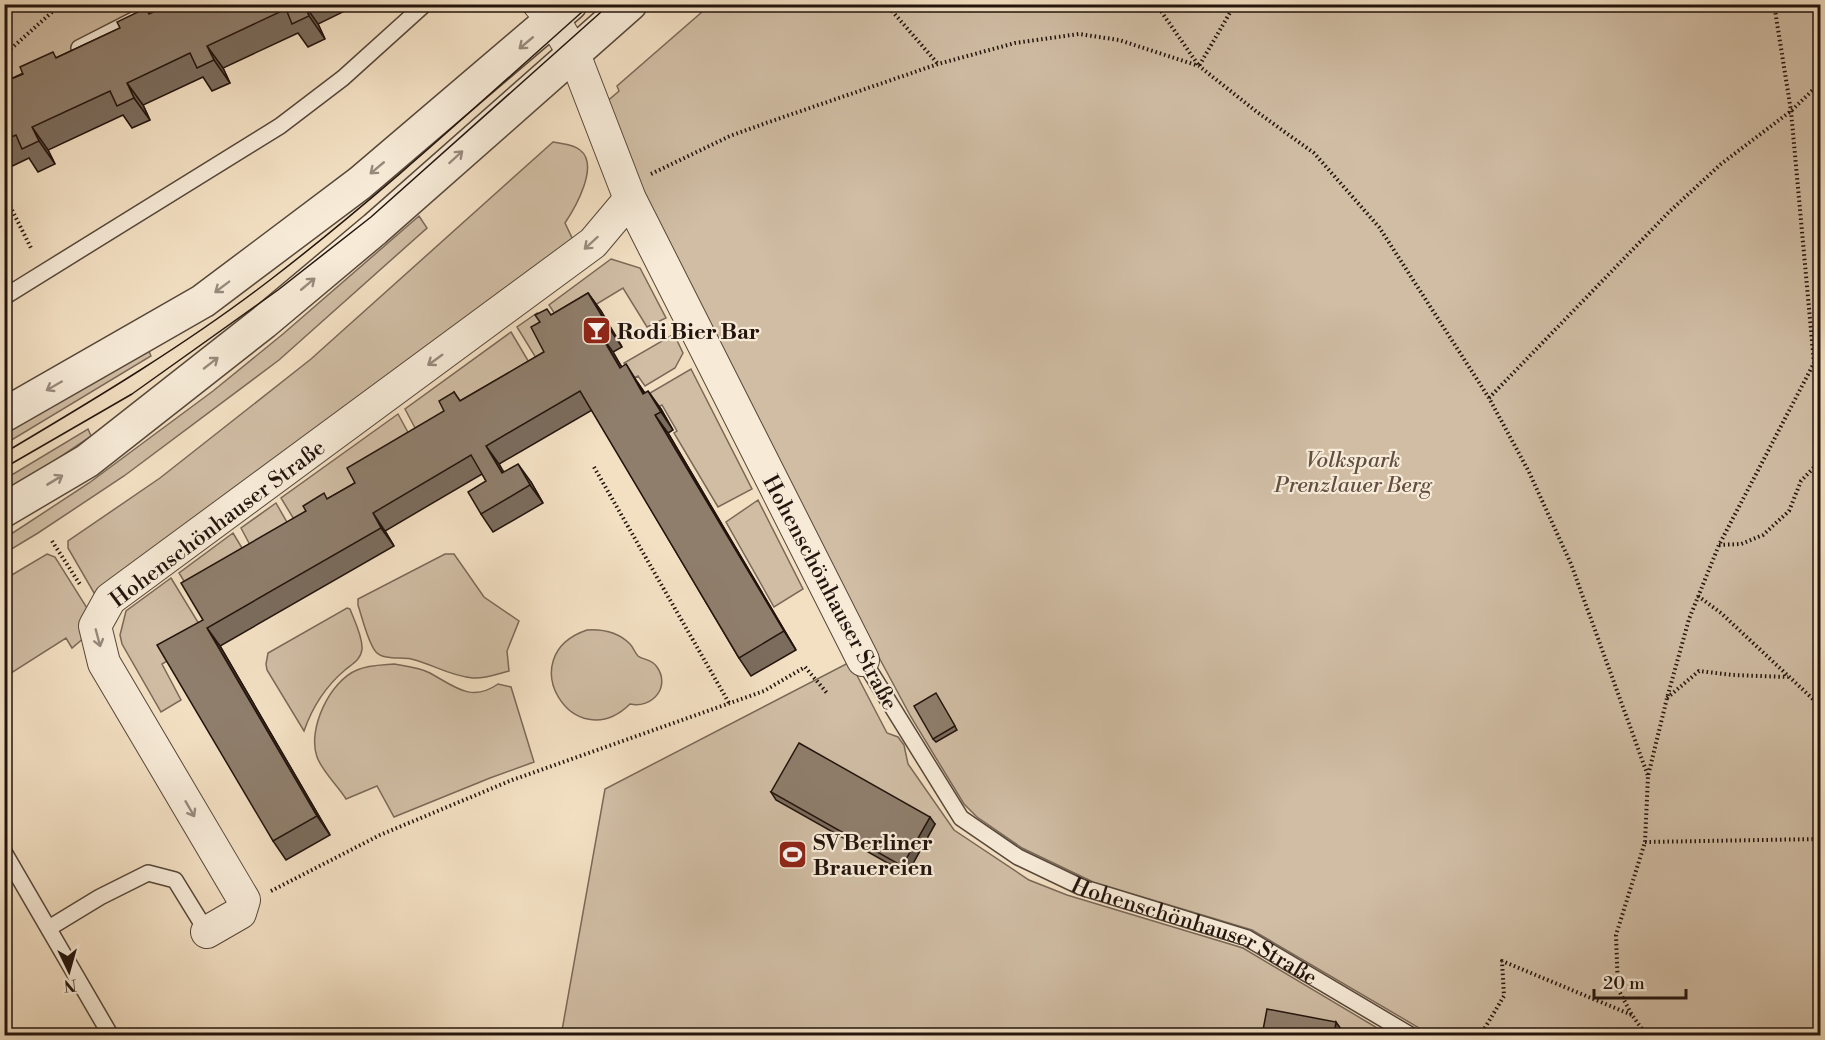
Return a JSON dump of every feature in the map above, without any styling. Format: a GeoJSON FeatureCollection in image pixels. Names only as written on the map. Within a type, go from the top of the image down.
{"type":"FeatureCollection","features":[{"type":"Feature","properties":{"kind":"street"},"geometry":{"type":"LineString","coordinates":[[4,510],[87,461],[264,322],[375,229],[630,4]]}},
{"type":"Feature","properties":{"kind":"street","name":"Hohenschönhauser Straße"},"geometry":{"type":"LineString","coordinates":[[4,415],[203,301],[360,183],[554,9],[863,660]]}},
{"type":"Feature","properties":{"kind":"street","name":"Hohenschönhauser Straße"},"geometry":{"type":"LineString","coordinates":[[244,900],[104,663],[95,626],[110,599],[593,243],[637,188]]}},
{"type":"Feature","properties":{"kind":"street"},"geometry":{"type":"LineString","coordinates":[[207,932],[240,913],[244,900]]}},
{"type":"Feature","properties":{"kind":"lane"},"geometry":{"type":"LineString","coordinates":[[61,57],[165,4]]}},
{"type":"Feature","properties":{"kind":"lane"},"geometry":{"type":"LineString","coordinates":[[4,297],[280,126],[344,78],[425,4]]}},
{"type":"Feature","properties":{"kind":"lane","name":"Hohenschönhauser Straße"},"geometry":{"type":"LineString","coordinates":[[863,660],[961,818],[1018,857],[1081,887],[1247,938],[1412,1035]]}},
{"type":"Feature","properties":{"kind":"lane"},"geometry":{"type":"LineString","coordinates":[[4,852],[111,1035]]}},
{"type":"Feature","properties":{"kind":"lane"},"geometry":{"type":"LineString","coordinates":[[50,928],[100,897],[148,873],[175,880],[207,932]]}},
{"type":"Feature","properties":{"kind":"path"},"geometry":{"type":"LineString","coordinates":[[4,54],[61,4]]}},
{"type":"Feature","properties":{"kind":"path"},"geometry":{"type":"LineString","coordinates":[[886,4],[938,64]]}},
{"type":"Feature","properties":{"kind":"path"},"geometry":{"type":"LineString","coordinates":[[1156,4],[1199,66],[1314,153],[1372,219],[1489,398],[1529,472],[1571,564],[1648,776]]}},
{"type":"Feature","properties":{"kind":"path"},"geometry":{"type":"LineString","coordinates":[[1199,66],[1235,4]]}},
{"type":"Feature","properties":{"kind":"path"},"geometry":{"type":"LineString","coordinates":[[1774,4],[1791,111],[1814,363]]}},
{"type":"Feature","properties":{"kind":"path"},"geometry":{"type":"LineString","coordinates":[[637,188],[730,136],[938,64],[1015,43],[1079,34],[1119,40],[1199,66]]}},
{"type":"Feature","properties":{"kind":"path"},"geometry":{"type":"LineString","coordinates":[[1489,398],[1669,212],[1721,164],[1791,111],[1821,83]]}},
{"type":"Feature","properties":{"kind":"path"},"geometry":{"type":"LineString","coordinates":[[4,194],[32,250]]}},
{"type":"Feature","properties":{"kind":"path"},"geometry":{"type":"LineString","coordinates":[[1647,1035],[1632,1015],[1618,989],[1616,935],[1645,842],[1648,776],[1667,698],[1689,619],[1719,545],[1814,363],[1821,355]]}},
{"type":"Feature","properties":{"kind":"path"},"geometry":{"type":"LineString","coordinates":[[1719,545],[1741,544],[1762,535],[1789,511],[1801,481],[1821,461]]}},
{"type":"Feature","properties":{"kind":"path"},"geometry":{"type":"LineString","coordinates":[[594,467],[729,703]]}},
{"type":"Feature","properties":{"kind":"path"},"geometry":{"type":"LineString","coordinates":[[52,541],[102,614]]}},
{"type":"Feature","properties":{"kind":"path"},"geometry":{"type":"LineString","coordinates":[[1698,596],[1721,612],[1821,709]]}},
{"type":"Feature","properties":{"kind":"path"},"geometry":{"type":"LineString","coordinates":[[244,900],[255,899],[380,835],[512,780],[764,691],[805,667],[827,693]]}},
{"type":"Feature","properties":{"kind":"path"},"geometry":{"type":"LineString","coordinates":[[1667,698],[1699,671],[1788,677]]}},
{"type":"Feature","properties":{"kind":"path"},"geometry":{"type":"LineString","coordinates":[[1645,842],[1821,839]]}},
{"type":"Feature","properties":{"kind":"path"},"geometry":{"type":"LineString","coordinates":[[1480,1035],[1504,996],[1502,961],[1632,1015]]}},
{"type":"Feature","properties":{"kind":"green space"},"geometry":{"type":"Polygon","coordinates":[[[231,4],[5,112],[4,5],[231,4]]]}},
{"type":"Feature","properties":{"kind":"green space","name":"Volkspark Prenzlauer Berg"},"geometry":{"type":"Polygon","coordinates":[[[710,5],[1820,5],[1820,1035],[1425,1035],[1426,1032],[1252,930],[1093,882],[1022,848],[977,817],[964,804],[911,717],[861,624],[637,182],[604,104],[619,91],[617,86],[710,5]]]}},
{"type":"Feature","properties":{"kind":"green space"},"geometry":{"type":"Polygon","coordinates":[[[553,142],[571,145],[580,150],[586,157],[588,166],[584,186],[565,223],[574,242],[94,593],[68,548],[68,541],[160,478],[311,359],[553,142]]]}},
{"type":"Feature","properties":{"kind":"green space"},"geometry":{"type":"Polygon","coordinates":[[[419,216],[427,228],[279,360],[124,476],[5,553],[5,538],[89,483],[213,391],[283,334],[419,216]]]}},
{"type":"Feature","properties":{"kind":"green space"},"geometry":{"type":"Polygon","coordinates":[[[611,259],[640,268],[666,318],[647,327],[623,288],[562,325],[549,305],[611,259]]]}},
{"type":"Feature","properties":{"kind":"green space"},"geometry":{"type":"Polygon","coordinates":[[[537,313],[553,340],[557,370],[547,376],[517,327],[537,313]]]}},
{"type":"Feature","properties":{"kind":"green space"},"geometry":{"type":"Polygon","coordinates":[[[511,332],[536,374],[423,443],[405,409],[511,332]]]}},
{"type":"Feature","properties":{"kind":"green space"},"geometry":{"type":"Polygon","coordinates":[[[674,334],[683,353],[675,368],[645,386],[638,376],[632,379],[624,363],[674,334]]]}},
{"type":"Feature","properties":{"kind":"green space"},"geometry":{"type":"Polygon","coordinates":[[[148,349],[151,356],[5,444],[4,431],[148,349]]]}},
{"type":"Feature","properties":{"kind":"green space"},"geometry":{"type":"Polygon","coordinates":[[[691,369],[752,489],[718,507],[674,433],[677,431],[662,405],[658,407],[650,393],[691,369]]]}},
{"type":"Feature","properties":{"kind":"green space"},"geometry":{"type":"Polygon","coordinates":[[[398,414],[416,447],[354,483],[303,534],[281,498],[398,414]]]}},
{"type":"Feature","properties":{"kind":"green space"},"geometry":{"type":"Polygon","coordinates":[[[88,429],[91,436],[5,494],[5,479],[88,429]]]}},
{"type":"Feature","properties":{"kind":"green space"},"geometry":{"type":"Polygon","coordinates":[[[758,500],[803,589],[774,607],[726,522],[758,500]]]}},
{"type":"Feature","properties":{"kind":"green space"},"geometry":{"type":"Polygon","coordinates":[[[276,503],[296,538],[258,560],[241,528],[276,503]]]}},
{"type":"Feature","properties":{"kind":"green space"},"geometry":{"type":"Polygon","coordinates":[[[233,533],[251,563],[193,596],[179,573],[233,533]]]}},
{"type":"Feature","properties":{"kind":"green space"},"geometry":{"type":"Polygon","coordinates":[[[47,554],[55,557],[87,608],[84,616],[85,637],[72,648],[66,638],[5,677],[5,579],[47,554]]]}},
{"type":"Feature","properties":{"kind":"green space"},"geometry":{"type":"Polygon","coordinates":[[[445,554],[454,554],[484,597],[519,621],[507,651],[509,671],[482,678],[464,677],[411,659],[379,655],[373,648],[363,623],[358,599],[445,554]]]}},
{"type":"Feature","properties":{"kind":"green space"},"geometry":{"type":"Polygon","coordinates":[[[171,578],[207,637],[162,664],[181,700],[161,712],[122,644],[120,635],[126,611],[171,578]]]}},
{"type":"Feature","properties":{"kind":"green space"},"geometry":{"type":"Polygon","coordinates":[[[347,608],[350,609],[360,634],[362,644],[360,656],[326,690],[315,706],[304,731],[267,670],[268,653],[347,608]]]}},
{"type":"Feature","properties":{"kind":"green space"},"geometry":{"type":"Polygon","coordinates":[[[587,630],[616,634],[630,644],[638,656],[655,664],[662,682],[657,695],[652,700],[638,705],[630,704],[609,718],[589,719],[571,712],[559,697],[552,679],[553,660],[564,643],[587,630]]]}},
{"type":"Feature","properties":{"kind":"green space","name":"SV Berliner Brauereien"},"geometry":{"type":"Polygon","coordinates":[[[850,662],[887,733],[898,737],[904,745],[908,764],[954,830],[1029,880],[1067,895],[1243,948],[1389,1035],[561,1036],[605,789],[850,662]]]}},
{"type":"Feature","properties":{"kind":"green space"},"geometry":{"type":"Polygon","coordinates":[[[394,664],[426,671],[455,687],[471,692],[488,690],[498,684],[511,687],[534,762],[394,817],[377,786],[346,799],[317,757],[315,733],[318,720],[330,695],[347,676],[366,667],[394,664]]]}},
{"type":"Feature","properties":{"kind":"building"},"geometry":{"type":"Polygon","coordinates":[[[170,4],[304,4],[309,16],[292,24],[286,9],[207,46],[214,60],[197,68],[190,53],[127,83],[134,98],[117,106],[110,91],[32,127],[39,141],[22,149],[16,135],[4,140],[4,82],[23,74],[20,67],[53,52],[56,58],[120,28],[117,22],[146,8],[149,14],[170,4]]]}},
{"type":"Feature","properties":{"kind":"building"},"geometry":{"type":"Polygon","coordinates":[[[588,293],[609,328],[600,334],[620,368],[626,364],[643,394],[648,391],[661,412],[655,415],[784,631],[739,658],[580,391],[486,446],[502,473],[518,464],[530,485],[481,514],[468,492],[486,481],[471,455],[373,513],[381,528],[207,628],[317,816],[273,841],[157,645],[203,620],[181,583],[306,511],[303,506],[324,493],[327,499],[355,483],[347,468],[444,411],[439,401],[454,392],[460,401],[544,352],[531,327],[540,322],[535,315],[547,309],[551,315],[588,293]]]}},
{"type":"Feature","properties":{"kind":"building"},"geometry":{"type":"Polygon","coordinates":[[[936,693],[955,726],[933,739],[914,706],[936,693]]]}},
{"type":"Feature","properties":{"kind":"building"},"geometry":{"type":"Polygon","coordinates":[[[799,743],[930,817],[902,866],[771,792],[799,743]]]}},
{"type":"Feature","properties":{"kind":"building"},"geometry":{"type":"Polygon","coordinates":[[[1267,1009],[1336,1022],[1334,1035],[1294,1035],[1263,1030],[1267,1009]]]}},
{"type":"Feature","properties":{"kind":"tram line"},"geometry":{"type":"LineString","coordinates":[[4,453],[173,349],[270,280],[393,180],[591,4]]}},
{"type":"Feature","properties":{"kind":"tram line"},"geometry":{"type":"LineString","coordinates":[[4,468],[132,394],[278,290],[371,217],[610,4]]}},
{"type":"Feature","properties":{"kind":"place","name":"Rodi Bier Bar"},"geometry":{"type":"Point","coordinates":[596,331]}},
{"type":"Feature","properties":{"kind":"place","name":"SV Berliner Brauereien"},"geometry":{"type":"Point","coordinates":[792,855]}}]}
